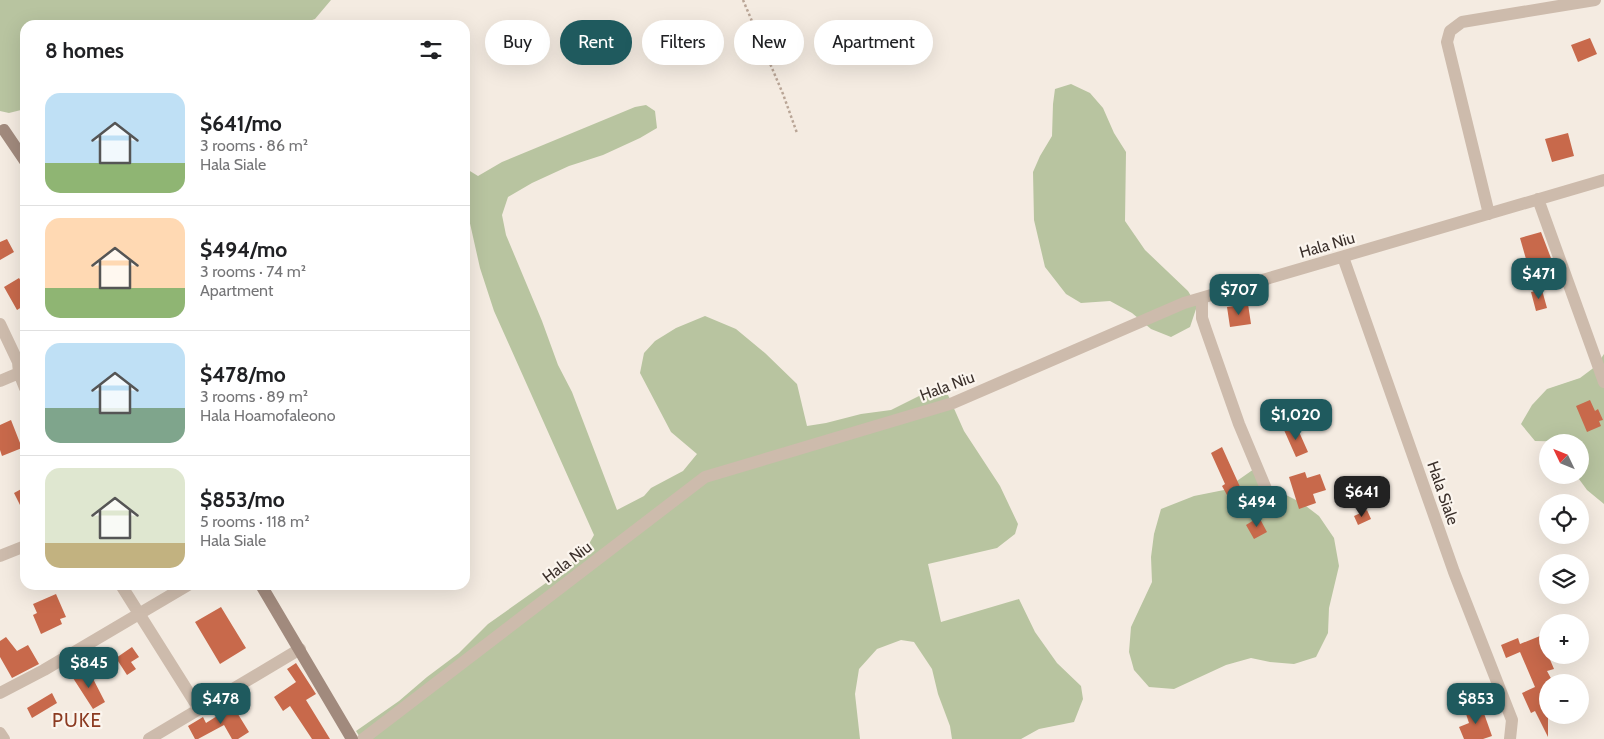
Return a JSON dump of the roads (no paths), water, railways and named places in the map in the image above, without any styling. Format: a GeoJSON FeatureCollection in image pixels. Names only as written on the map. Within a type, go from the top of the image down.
{"type":"FeatureCollection","features":[{"type":"Feature","properties":{"kind":"street"},"geometry":{"type":"LineString","coordinates":[[1489,214],[1447,42],[1450,31],[1462,22],[1595,0]]}},
{"type":"Feature","properties":{"kind":"street"},"geometry":{"type":"LineString","coordinates":[[2,129],[20,155]]}},
{"type":"Feature","properties":{"kind":"street","name":"Hala Niu"},"geometry":{"type":"LineString","coordinates":[[363,739],[705,477],[953,403],[1184,303],[1604,180]]}},
{"type":"Feature","properties":{"kind":"street"},"geometry":{"type":"LineString","coordinates":[[1538,199],[1604,382]]}},
{"type":"Feature","properties":{"kind":"street","name":"Hala Siale"},"geometry":{"type":"LineString","coordinates":[[1343,257],[1454,572],[1512,720],[1510,739]]}},
{"type":"Feature","properties":{"kind":"street"},"geometry":{"type":"LineString","coordinates":[[1202,298],[1202,318],[1206,330],[1239,424],[1272,503]]}},
{"type":"Feature","properties":{"kind":"street"},"geometry":{"type":"LineString","coordinates":[[0,324],[20,366]]}},
{"type":"Feature","properties":{"kind":"street"},"geometry":{"type":"LineString","coordinates":[[0,380],[20,372]]}},
{"type":"Feature","properties":{"kind":"street"},"geometry":{"type":"LineString","coordinates":[[0,556],[20,548]]}},
{"type":"Feature","properties":{"kind":"street"},"geometry":{"type":"LineString","coordinates":[[124,590],[199,709]]}},
{"type":"Feature","properties":{"kind":"street"},"geometry":{"type":"LineString","coordinates":[[0,693],[44,670],[180,590]]}},
{"type":"Feature","properties":{"kind":"street"},"geometry":{"type":"LineString","coordinates":[[264,590],[352,739]]}},
{"type":"Feature","properties":{"kind":"street"},"geometry":{"type":"LineString","coordinates":[[149,739],[300,649]]}},
{"type":"Feature","properties":{"kind":"street"},"geometry":{"type":"LineString","coordinates":[[0,733],[4,739]]}},
{"type":"Feature","properties":{"kind":"district","name":"PUKE"},"geometry":{"type":"Point","coordinates":[77,720]}}]}
